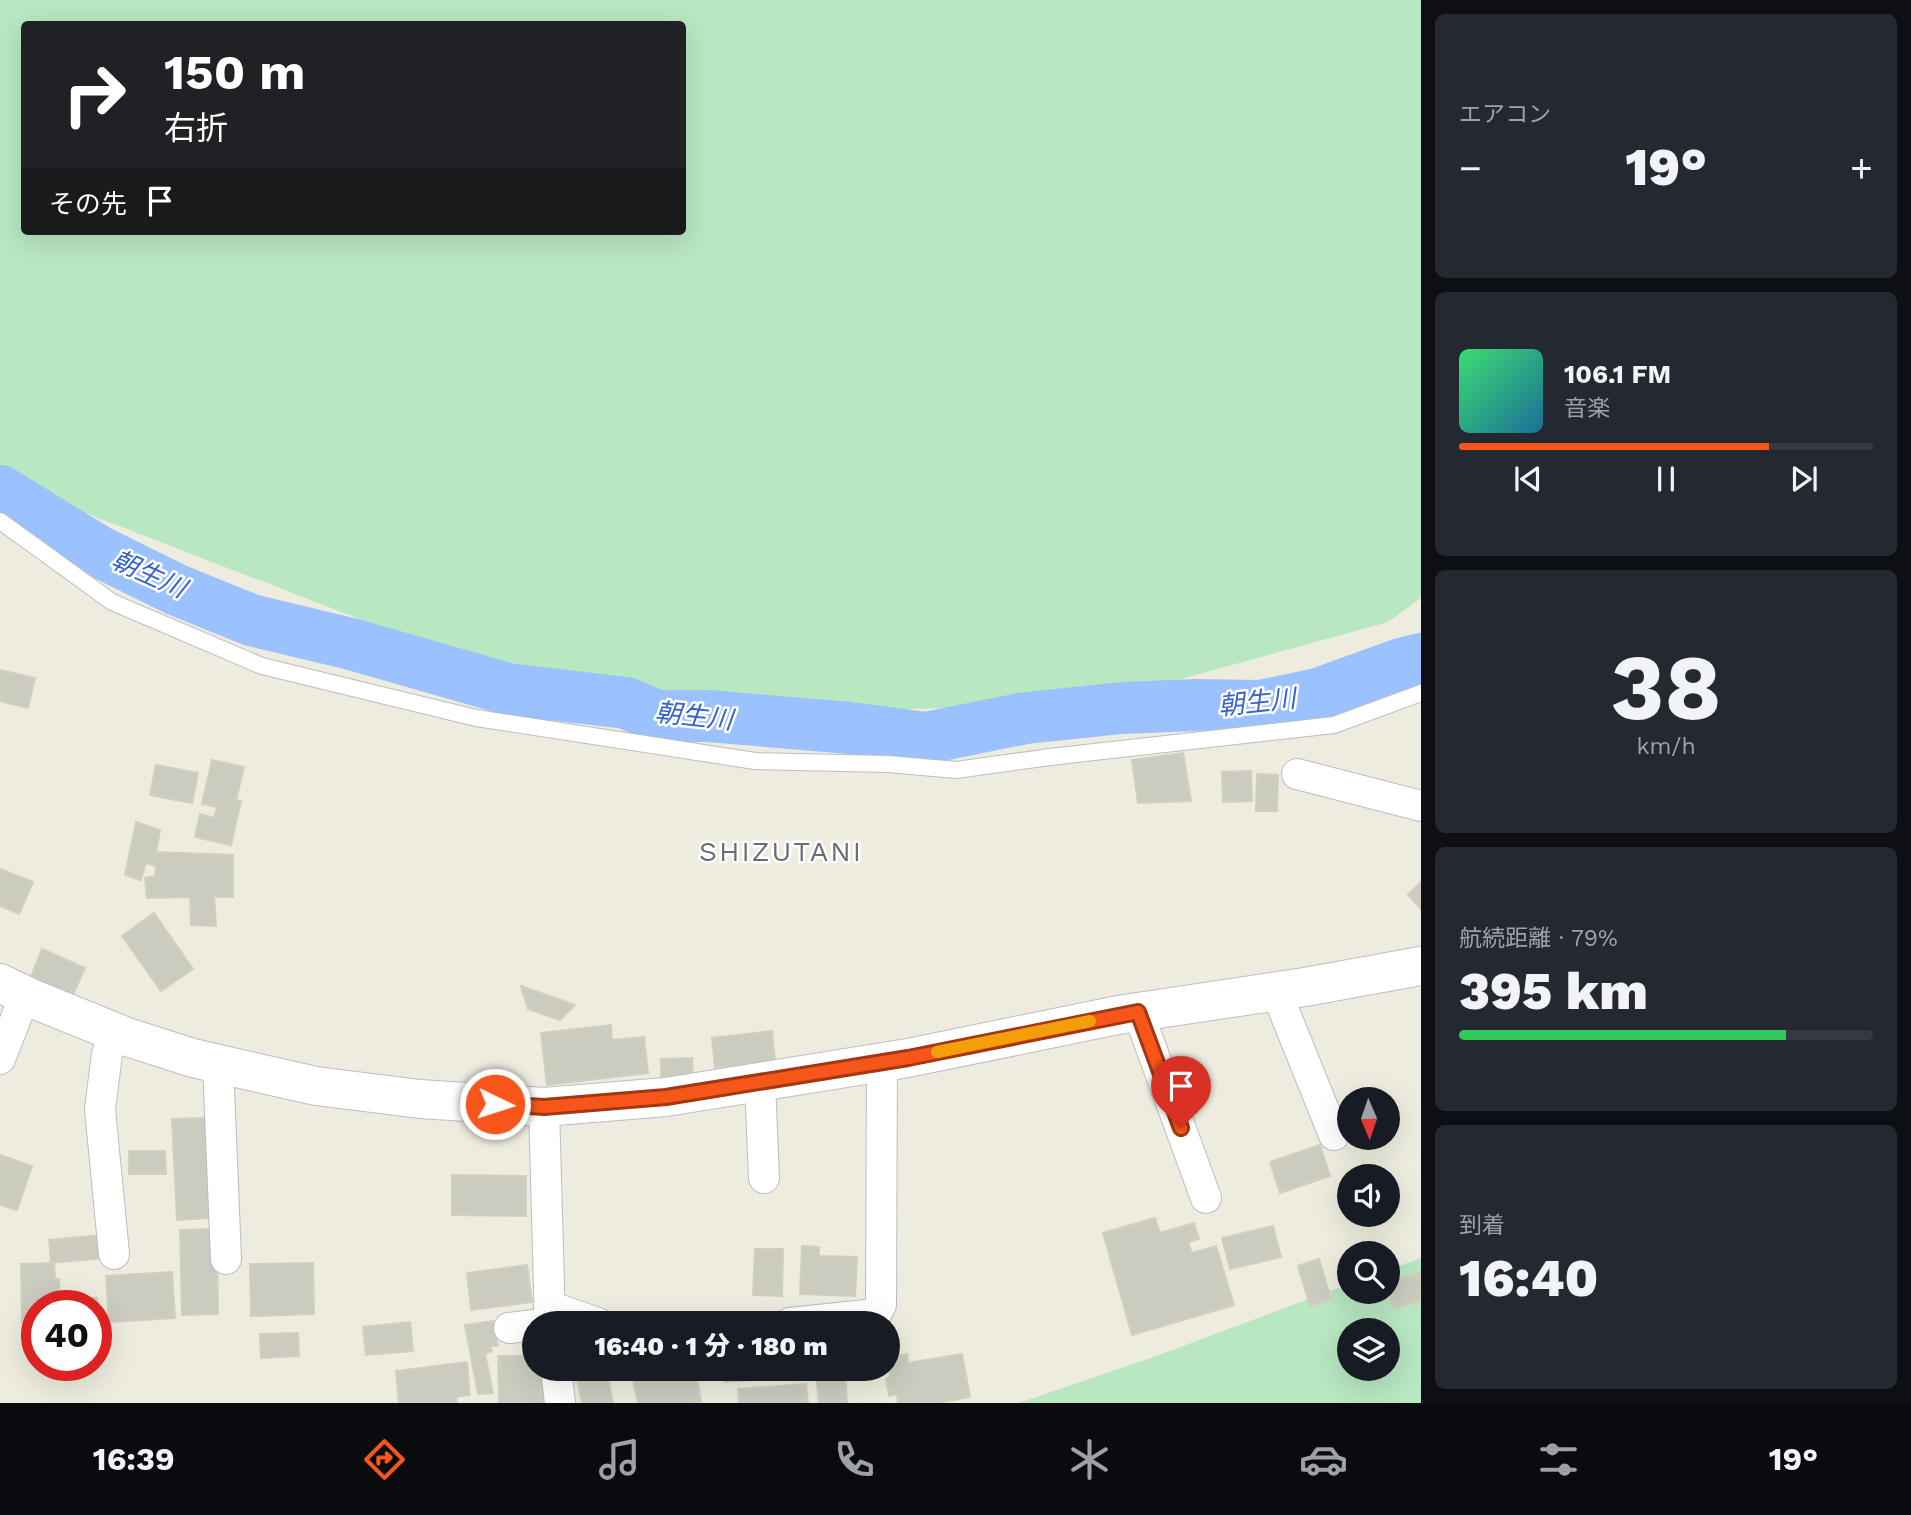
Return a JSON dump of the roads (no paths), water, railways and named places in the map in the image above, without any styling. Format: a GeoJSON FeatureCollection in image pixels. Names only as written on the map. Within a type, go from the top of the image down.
{"type":"FeatureCollection","features":[{"type":"Feature","properties":{"kind":"street"},"geometry":{"type":"LineString","coordinates":[[1297,774],[1421,806]]}},
{"type":"Feature","properties":{"kind":"street"},"geometry":{"type":"LineString","coordinates":[[0,1059],[12,989],[141,1041],[218,1064],[316,1086],[420,1099],[544,1107],[666,1097],[760,1082],[1138,1012],[1421,966]]}},
{"type":"Feature","properties":{"kind":"street"},"geometry":{"type":"LineString","coordinates":[[1276,991],[1334,1135]]}},
{"type":"Feature","properties":{"kind":"street"},"geometry":{"type":"LineString","coordinates":[[1138,1012],[1206,1198]]}},
{"type":"Feature","properties":{"kind":"street"},"geometry":{"type":"LineString","coordinates":[[113,1031],[107,1054],[100,1109],[114,1254]]}},
{"type":"Feature","properties":{"kind":"street"},"geometry":{"type":"LineString","coordinates":[[878,1311],[881,1305],[883,1061]]}},
{"type":"Feature","properties":{"kind":"street"},"geometry":{"type":"LineString","coordinates":[[218,1064],[226,1259]]}},
{"type":"Feature","properties":{"kind":"street"},"geometry":{"type":"LineString","coordinates":[[760,1082],[764,1178]]}},
{"type":"Feature","properties":{"kind":"street"},"geometry":{"type":"LineString","coordinates":[[536,1311],[544,1107]]}},
{"type":"Feature","properties":{"kind":"street"},"geometry":{"type":"LineString","coordinates":[[557,1381],[560,1403]]}},
{"type":"Feature","properties":{"kind":"lane"},"geometry":{"type":"LineString","coordinates":[[0,521],[112,602],[262,666],[476,718],[755,761],[888,764],[956,771],[1050,757],[1334,725],[1421,693]]}},
{"type":"Feature","properties":{"kind":"waterway","name":"朝生川"},"geometry":{"type":"LineString","coordinates":[[0,491],[98,551],[177,590],[251,620],[351,644],[508,689],[626,703],[657,716],[708,716],[850,728],[926,738],[1026,718],[1122,708],[1260,706],[1318,694],[1421,659]]}},
{"type":"Feature","properties":{"kind":"district","name":"SHIZUTANI"},"geometry":{"type":"Point","coordinates":[781,851]}}]}
